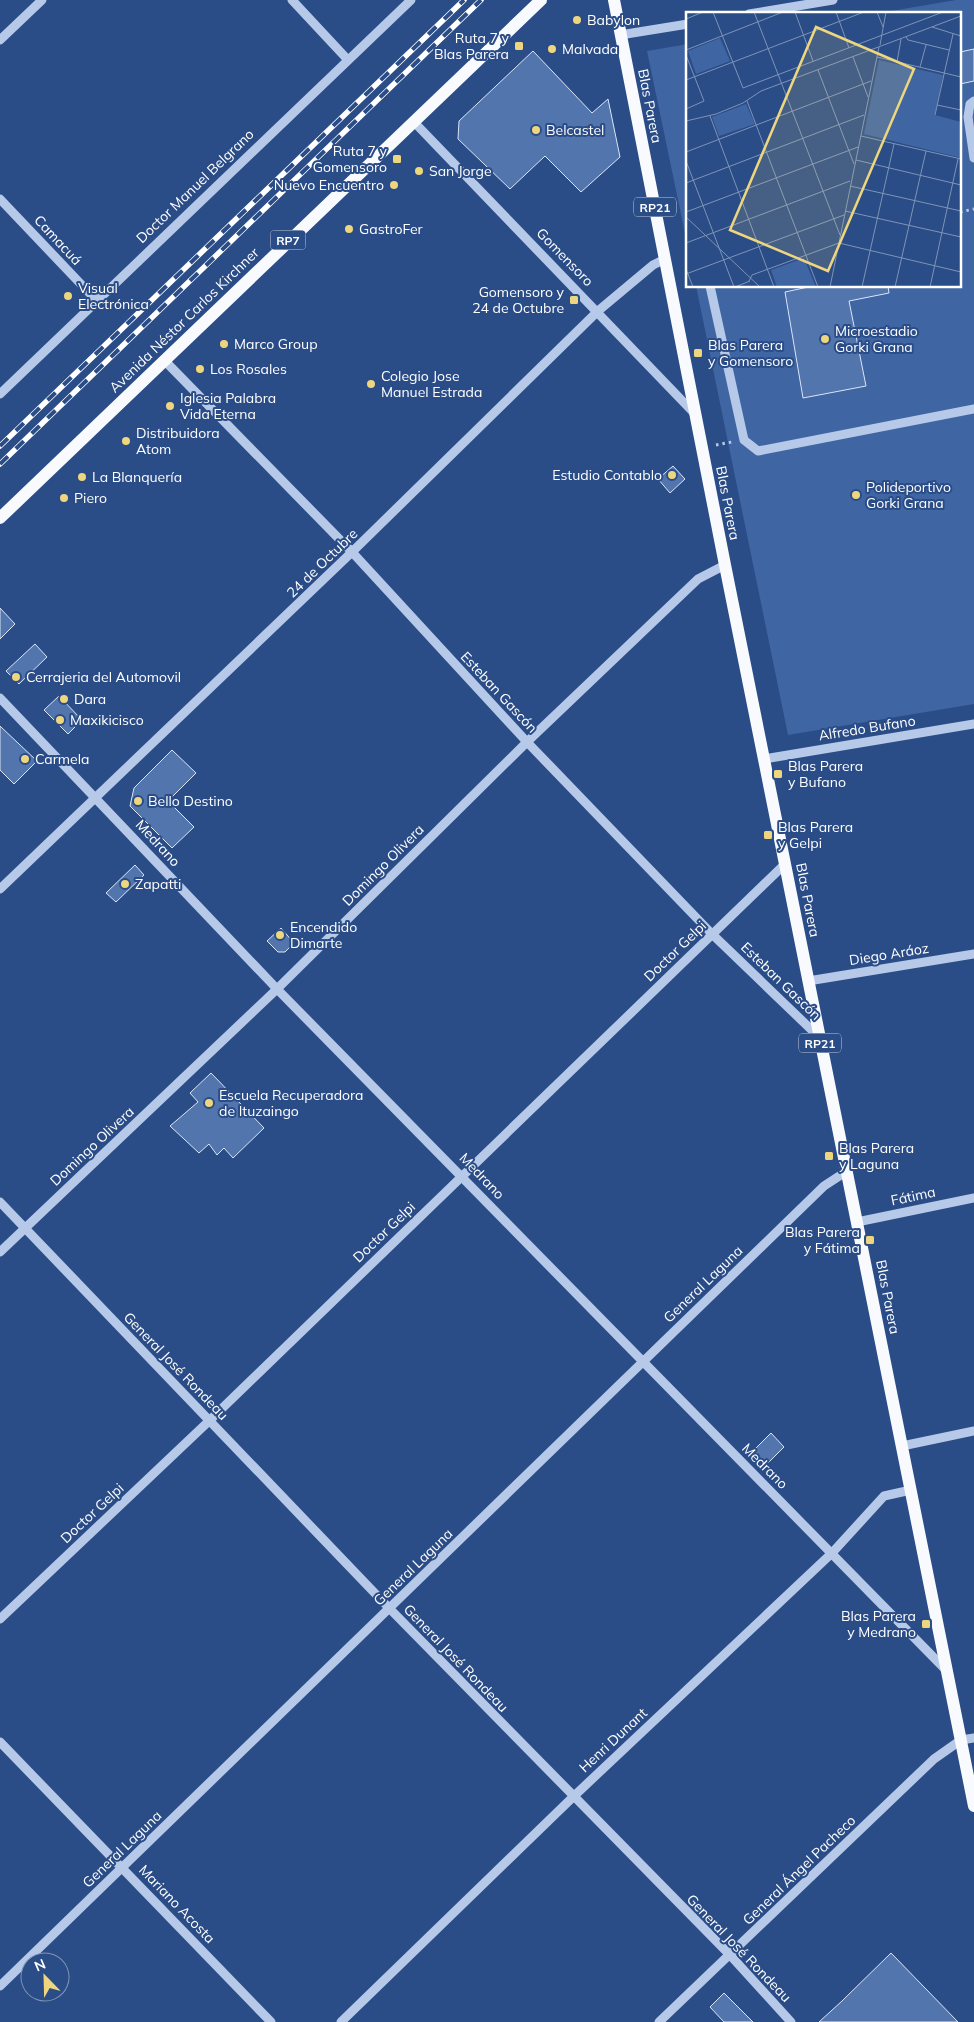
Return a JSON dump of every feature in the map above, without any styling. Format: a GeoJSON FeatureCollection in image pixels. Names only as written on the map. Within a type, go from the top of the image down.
{"type":"FeatureCollection","features":[{"type":"Feature","properties":{"kind":"main road","name":"Avenida Néstor Carlos Kirchner"},"geometry":{"type":"LineString","coordinates":[[0,518],[541,0]]}},
{"type":"Feature","properties":{"kind":"main road","name":"Blas Parera"},"geometry":{"type":"LineString","coordinates":[[614,0],[666,259],[724,565],[786,864],[974,1806]]}},
{"type":"Feature","properties":{"kind":"street"},"geometry":{"type":"LineString","coordinates":[[0,40],[42,0]]}},
{"type":"Feature","properties":{"kind":"street"},"geometry":{"type":"LineString","coordinates":[[292,0],[348,60]]}},
{"type":"Feature","properties":{"kind":"street","name":"Doctor Manuel Belgrano"},"geometry":{"type":"LineString","coordinates":[[0,394],[411,0]]}},
{"type":"Feature","properties":{"kind":"street"},"geometry":{"type":"LineString","coordinates":[[758,12],[806,2],[833,0]]}},
{"type":"Feature","properties":{"kind":"street"},"geometry":{"type":"LineString","coordinates":[[620,34],[686,24]]}},
{"type":"Feature","properties":{"kind":"street"},"geometry":{"type":"LineString","coordinates":[[974,101],[970,104],[964,117],[974,158]]}},
{"type":"Feature","properties":{"kind":"street","name":"Gomensoro"},"geometry":{"type":"LineString","coordinates":[[413,121],[598,311],[695,414]]}},
{"type":"Feature","properties":{"kind":"street","name":"Camacuá"},"geometry":{"type":"LineString","coordinates":[[0,198],[96,300]]}},
{"type":"Feature","properties":{"kind":"street","name":"24 de Octubre"},"geometry":{"type":"LineString","coordinates":[[0,889],[352,552],[598,311],[653,265],[666,259]]}},
{"type":"Feature","properties":{"kind":"street"},"geometry":{"type":"LineString","coordinates":[[710,288],[744,440],[758,451],[974,409]]}},
{"type":"Feature","properties":{"kind":"street","name":"Esteban Gascón"},"geometry":{"type":"LineString","coordinates":[[164,360],[352,552],[527,742],[712,934],[819,1037]]}},
{"type":"Feature","properties":{"kind":"street","name":"Domingo Olivera"},"geometry":{"type":"LineString","coordinates":[[0,1252],[278,989],[527,742],[698,579],[724,565]]}},
{"type":"Feature","properties":{"kind":"street","name":"Medrano"},"geometry":{"type":"LineString","coordinates":[[0,698],[278,989],[947,1672]]}},
{"type":"Feature","properties":{"kind":"street","name":"Alfredo Bufano"},"geometry":{"type":"LineString","coordinates":[[764,759],[974,724]]}},
{"type":"Feature","properties":{"kind":"street","name":"Doctor Gelpi"},"geometry":{"type":"LineString","coordinates":[[0,1619],[209,1421],[786,864]]}},
{"type":"Feature","properties":{"kind":"street","name":"Diego Aráoz"},"geometry":{"type":"LineString","coordinates":[[808,981],[974,954]]}},
{"type":"Feature","properties":{"kind":"street","name":"General Laguna"},"geometry":{"type":"LineString","coordinates":[[0,1986],[390,1609],[642,1361],[824,1186],[847,1171]]}},
{"type":"Feature","properties":{"kind":"street","name":"Fátima"},"geometry":{"type":"LineString","coordinates":[[858,1222],[974,1198]]}},
{"type":"Feature","properties":{"kind":"street","name":"General José Rondeau"},"geometry":{"type":"LineString","coordinates":[[0,1202],[390,1609],[730,1955],[791,2022]]}},
{"type":"Feature","properties":{"kind":"street"},"geometry":{"type":"LineString","coordinates":[[902,1446],[974,1431]]}},
{"type":"Feature","properties":{"kind":"street","name":"Henri Dunant"},"geometry":{"type":"LineString","coordinates":[[341,2022],[573,1797],[832,1553],[884,1496],[911,1490]]}},
{"type":"Feature","properties":{"kind":"street"},"geometry":{"type":"LineString","coordinates":[[961,1740],[974,1738]]}},
{"type":"Feature","properties":{"kind":"street","name":"General Ángel Pacheco"},"geometry":{"type":"LineString","coordinates":[[659,2022],[934,1759],[961,1740]]}},
{"type":"Feature","properties":{"kind":"street","name":"Mariano Acosta"},"geometry":{"type":"LineString","coordinates":[[0,1742],[271,2022]]}},
{"type":"Feature","properties":{"kind":"path"},"geometry":{"type":"LineString","coordinates":[[702,448],[744,440]]}},
{"type":"Feature","properties":{"kind":"shaded area","name":"Polideportivo Gorki Grana"},"geometry":{"type":"Polygon","coordinates":[[[956,0],[974,0],[974,704],[788,735],[696,288],[962,288],[962,12],[885,12],[956,0]]]}},
{"type":"Feature","properties":{"kind":"shaded area"},"geometry":{"type":"Polygon","coordinates":[[[686,44],[686,238],[647,51],[686,44]]]}},
{"type":"Feature","properties":{"kind":"building"},"geometry":{"type":"Polygon","coordinates":[[[974,49],[974,81],[962,84],[962,52],[974,49]]]}},
{"type":"Feature","properties":{"kind":"building","name":"Belcastel"},"geometry":{"type":"Polygon","coordinates":[[[533,51],[592,113],[608,99],[620,157],[581,192],[545,156],[510,189],[458,139],[459,121],[533,51]]]}},
{"type":"Feature","properties":{"kind":"building","name":"Microestadio Gorki Grana"},"geometry":{"type":"Polygon","coordinates":[[[804,288],[888,288],[889,293],[849,301],[866,386],[803,398],[785,292],[804,288]]]}},
{"type":"Feature","properties":{"kind":"building","name":"Estudio Contablo"},"geometry":{"type":"Polygon","coordinates":[[[673,466],[685,479],[670,493],[658,479],[673,466]]]}},
{"type":"Feature","properties":{"kind":"building"},"geometry":{"type":"Polygon","coordinates":[[[0,608],[15,624],[0,639],[0,608]]]}},
{"type":"Feature","properties":{"kind":"building"},"geometry":{"type":"Polygon","coordinates":[[[35,644],[47,657],[19,684],[6,671],[35,644]]]}},
{"type":"Feature","properties":{"kind":"building"},"geometry":{"type":"Polygon","coordinates":[[[59,696],[82,720],[68,734],[44,710],[59,696]]]}},
{"type":"Feature","properties":{"kind":"building"},"geometry":{"type":"Polygon","coordinates":[[[0,726],[37,761],[14,784],[0,770],[0,726]]]}},
{"type":"Feature","properties":{"kind":"building"},"geometry":{"type":"Polygon","coordinates":[[[172,750],[196,773],[168,801],[194,827],[172,848],[130,806],[134,788],[172,750]]]}},
{"type":"Feature","properties":{"kind":"building","name":"Zapatti"},"geometry":{"type":"Polygon","coordinates":[[[135,865],[144,875],[116,902],[106,893],[135,865]]]}},
{"type":"Feature","properties":{"kind":"building","name":"Encendido Dimarte"},"geometry":{"type":"Polygon","coordinates":[[[281,928],[294,943],[285,952],[278,952],[267,941],[281,928]]]}},
{"type":"Feature","properties":{"kind":"building"},"geometry":{"type":"Polygon","coordinates":[[[211,1073],[264,1128],[233,1158],[224,1148],[217,1155],[209,1144],[199,1153],[170,1126],[198,1102],[190,1093],[211,1073]]]}},
{"type":"Feature","properties":{"kind":"building"},"geometry":{"type":"Polygon","coordinates":[[[771,1433],[784,1447],[766,1465],[753,1451],[771,1433]]]}},
{"type":"Feature","properties":{"kind":"building"},"geometry":{"type":"Polygon","coordinates":[[[891,1953],[958,2022],[819,2022],[842,2001],[891,1953]]]}},
{"type":"Feature","properties":{"kind":"building"},"geometry":{"type":"Polygon","coordinates":[[[724,1993],[753,2022],[724,2022],[710,2007],[724,1993]]]}},
{"type":"Feature","properties":{"kind":"railway"},"geometry":{"type":"LineString","coordinates":[[0,446],[464,0]]}},
{"type":"Feature","properties":{"kind":"railway"},"geometry":{"type":"LineString","coordinates":[[0,464],[481,0]]}},
{"type":"Feature","properties":{"kind":"place","name":"Babylon"},"geometry":{"type":"Point","coordinates":[577,20]}},
{"type":"Feature","properties":{"kind":"place","name":"Ruta 7 y Blas Parera"},"geometry":{"type":"Point","coordinates":[519,46]}},
{"type":"Feature","properties":{"kind":"place","name":"Malvada"},"geometry":{"type":"Point","coordinates":[552,49]}},
{"type":"Feature","properties":{"kind":"place","name":"Belcastel"},"geometry":{"type":"Point","coordinates":[536,130]}},
{"type":"Feature","properties":{"kind":"place","name":"Ruta 7 y Gomensoro"},"geometry":{"type":"Point","coordinates":[397,159]}},
{"type":"Feature","properties":{"kind":"place","name":"San Jorge"},"geometry":{"type":"Point","coordinates":[419,171]}},
{"type":"Feature","properties":{"kind":"place","name":"Nuevo Encuentro"},"geometry":{"type":"Point","coordinates":[394,185]}},
{"type":"Feature","properties":{"kind":"place","name":"GastroFer"},"geometry":{"type":"Point","coordinates":[349,229]}},
{"type":"Feature","properties":{"kind":"place","name":"Visual Electrónica"},"geometry":{"type":"Point","coordinates":[68,296]}},
{"type":"Feature","properties":{"kind":"place","name":"Gomensoro y 24 de Octubre"},"geometry":{"type":"Point","coordinates":[574,300]}},
{"type":"Feature","properties":{"kind":"place","name":"Microestadio Gorki Grana"},"geometry":{"type":"Point","coordinates":[825,339]}},
{"type":"Feature","properties":{"kind":"place","name":"Marco Group"},"geometry":{"type":"Point","coordinates":[224,344]}},
{"type":"Feature","properties":{"kind":"place","name":"Blas Parera y Gomensoro"},"geometry":{"type":"Point","coordinates":[698,353]}},
{"type":"Feature","properties":{"kind":"place","name":"Los Rosales"},"geometry":{"type":"Point","coordinates":[200,369]}},
{"type":"Feature","properties":{"kind":"place","name":"Colegio Jose Manuel Estrada"},"geometry":{"type":"Point","coordinates":[371,384]}},
{"type":"Feature","properties":{"kind":"place","name":"Iglesia Palabra Vida Eterna"},"geometry":{"type":"Point","coordinates":[170,406]}},
{"type":"Feature","properties":{"kind":"place","name":"Distribuidora Atom"},"geometry":{"type":"Point","coordinates":[126,441]}},
{"type":"Feature","properties":{"kind":"place","name":"Estudio Contablo"},"geometry":{"type":"Point","coordinates":[672,475]}},
{"type":"Feature","properties":{"kind":"place","name":"La Blanquería"},"geometry":{"type":"Point","coordinates":[82,477]}},
{"type":"Feature","properties":{"kind":"place","name":"Polideportivo Gorki Grana"},"geometry":{"type":"Point","coordinates":[856,495]}},
{"type":"Feature","properties":{"kind":"place","name":"Piero"},"geometry":{"type":"Point","coordinates":[64,498]}},
{"type":"Feature","properties":{"kind":"place","name":"Cerrajeria del Automovil"},"geometry":{"type":"Point","coordinates":[16,677]}},
{"type":"Feature","properties":{"kind":"place","name":"Dara"},"geometry":{"type":"Point","coordinates":[64,699]}},
{"type":"Feature","properties":{"kind":"place","name":"Maxikicisco"},"geometry":{"type":"Point","coordinates":[60,720]}},
{"type":"Feature","properties":{"kind":"place","name":"Carmela"},"geometry":{"type":"Point","coordinates":[25,759]}},
{"type":"Feature","properties":{"kind":"place","name":"Blas Parera y Bufano"},"geometry":{"type":"Point","coordinates":[778,774]}},
{"type":"Feature","properties":{"kind":"place","name":"Bello Destino"},"geometry":{"type":"Point","coordinates":[138,801]}},
{"type":"Feature","properties":{"kind":"place","name":"Blas Parera y Gelpi"},"geometry":{"type":"Point","coordinates":[768,835]}},
{"type":"Feature","properties":{"kind":"place","name":"Zapatti"},"geometry":{"type":"Point","coordinates":[125,884]}},
{"type":"Feature","properties":{"kind":"place","name":"Encendido Dimarte"},"geometry":{"type":"Point","coordinates":[280,935]}},
{"type":"Feature","properties":{"kind":"place","name":"Escuela Recuperadora de Ituzaingo"},"geometry":{"type":"Point","coordinates":[209,1103]}},
{"type":"Feature","properties":{"kind":"place","name":"Blas Parera y Laguna"},"geometry":{"type":"Point","coordinates":[829,1156]}},
{"type":"Feature","properties":{"kind":"place","name":"Blas Parera y Fátima"},"geometry":{"type":"Point","coordinates":[870,1240]}},
{"type":"Feature","properties":{"kind":"place","name":"Blas Parera y Medrano"},"geometry":{"type":"Point","coordinates":[926,1624]}}]}
